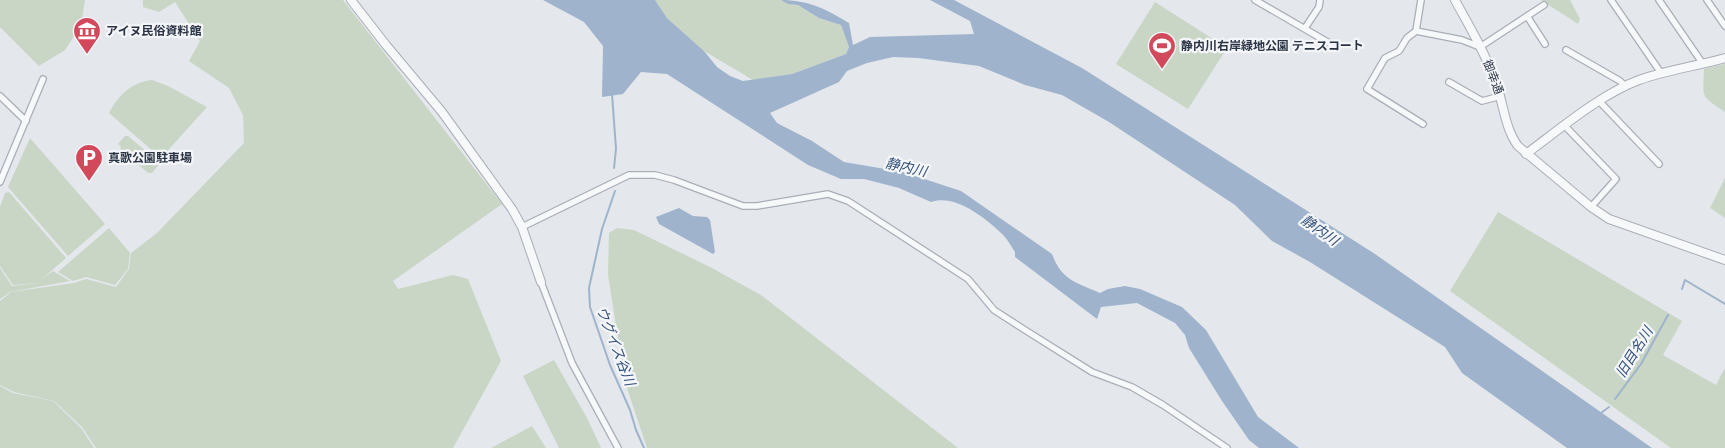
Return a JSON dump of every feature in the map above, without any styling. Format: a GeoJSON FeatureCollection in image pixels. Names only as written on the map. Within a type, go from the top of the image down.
{"type":"FeatureCollection","features":[{"type":"Feature","properties":{"kind":"street"},"geometry":{"type":"LineString","coordinates":[[351,0],[442,112],[500,191],[522,227],[572,363],[618,448]]}},
{"type":"Feature","properties":{"kind":"street"},"geometry":{"type":"LineString","coordinates":[[1255,0],[1336,47]]}},
{"type":"Feature","properties":{"kind":"street"},"geometry":{"type":"LineString","coordinates":[[1305,28],[1319,7],[1320,0]]}},
{"type":"Feature","properties":{"kind":"street"},"geometry":{"type":"LineString","coordinates":[[1421,0],[1416,31],[1406,38],[1398,51],[1385,58],[1367,89],[1423,124]]}},
{"type":"Feature","properties":{"kind":"street","name":"御幸通"},"geometry":{"type":"LineString","coordinates":[[1455,0],[1480,47],[1501,96],[1507,127],[1511,137],[1526,154],[1591,207],[1609,219],[1725,260]]}},
{"type":"Feature","properties":{"kind":"street"},"geometry":{"type":"LineString","coordinates":[[1611,0],[1661,73]]}},
{"type":"Feature","properties":{"kind":"street"},"geometry":{"type":"LineString","coordinates":[[1659,0],[1703,64]]}},
{"type":"Feature","properties":{"kind":"street"},"geometry":{"type":"LineString","coordinates":[[1707,0],[1725,26]]}},
{"type":"Feature","properties":{"kind":"street"},"geometry":{"type":"LineString","coordinates":[[1416,31],[1462,40],[1480,47],[1544,5]]}},
{"type":"Feature","properties":{"kind":"street"},"geometry":{"type":"LineString","coordinates":[[1527,16],[1545,44]]}},
{"type":"Feature","properties":{"kind":"street"},"geometry":{"type":"LineString","coordinates":[[1566,50],[1620,81],[1625,86]]}},
{"type":"Feature","properties":{"kind":"street"},"geometry":{"type":"LineString","coordinates":[[1526,154],[1599,101],[1625,86],[1661,73],[1725,58]]}},
{"type":"Feature","properties":{"kind":"street"},"geometry":{"type":"LineString","coordinates":[[0,182],[43,79]]}},
{"type":"Feature","properties":{"kind":"street"},"geometry":{"type":"LineString","coordinates":[[1450,82],[1482,101],[1501,96]]}},
{"type":"Feature","properties":{"kind":"street"},"geometry":{"type":"LineString","coordinates":[[0,96],[26,121]]}},
{"type":"Feature","properties":{"kind":"street"},"geometry":{"type":"LineString","coordinates":[[1599,101],[1659,164]]}},
{"type":"Feature","properties":{"kind":"street"},"geometry":{"type":"LineString","coordinates":[[1565,126],[1616,179],[1591,207]]}},
{"type":"Feature","properties":{"kind":"street"},"geometry":{"type":"LineString","coordinates":[[522,227],[629,175],[656,175],[743,206],[757,206],[828,194],[848,200],[968,279],[994,310],[1092,372],[1132,387],[1163,405],[1227,448]]}},
{"type":"Feature","properties":{"kind":"green space"},"geometry":{"type":"Polygon","coordinates":[[[0,0],[85,0],[81,26],[65,50],[39,66],[0,27],[0,0]]]}},
{"type":"Feature","properties":{"kind":"green space"},"geometry":{"type":"Polygon","coordinates":[[[143,0],[343,0],[502,204],[393,281],[398,289],[453,275],[468,279],[501,361],[453,448],[96,448],[82,427],[54,401],[14,392],[0,385],[0,301],[11,292],[74,283],[86,279],[116,287],[129,269],[131,253],[157,233],[244,143],[243,115],[229,88],[189,61],[200,41],[175,2],[159,12],[143,7],[143,0]]]}},
{"type":"Feature","properties":{"kind":"green space"},"geometry":{"type":"Polygon","coordinates":[[[655,0],[781,0],[788,4],[798,5],[819,18],[841,25],[849,47],[846,54],[792,74],[753,80],[704,51],[667,18],[655,0]]]}},
{"type":"Feature","properties":{"kind":"green space"},"geometry":{"type":"Polygon","coordinates":[[[1541,0],[1570,0],[1580,19],[1578,24],[1541,0]]]}},
{"type":"Feature","properties":{"kind":"green space"},"geometry":{"type":"Polygon","coordinates":[[[1155,2],[1227,48],[1188,109],[1116,64],[1155,2]]]}},
{"type":"Feature","properties":{"kind":"green space"},"geometry":{"type":"Polygon","coordinates":[[[1725,64],[1725,112],[1707,99],[1703,86],[1704,69],[1725,64]]]}},
{"type":"Feature","properties":{"kind":"green space"},"geometry":{"type":"Polygon","coordinates":[[[152,80],[168,86],[207,107],[161,158],[109,113],[126,90],[138,83],[152,80]]]}},
{"type":"Feature","properties":{"kind":"green space"},"geometry":{"type":"Polygon","coordinates":[[[125,136],[128,136],[160,163],[152,173],[148,173],[120,149],[121,147],[118,144],[125,136]]]}},
{"type":"Feature","properties":{"kind":"green space"},"geometry":{"type":"Polygon","coordinates":[[[30,138],[105,224],[68,256],[8,187],[30,138]]]}},
{"type":"Feature","properties":{"kind":"green space"},"geometry":{"type":"Polygon","coordinates":[[[1725,178],[1725,218],[1710,208],[1725,178]]]}},
{"type":"Feature","properties":{"kind":"green space"},"geometry":{"type":"Polygon","coordinates":[[[9,192],[66,258],[41,280],[53,271],[70,281],[10,292],[0,299],[0,268],[12,286],[38,283],[13,285],[0,266],[0,207],[5,193],[9,192]]]}},
{"type":"Feature","properties":{"kind":"green space"},"geometry":{"type":"Polygon","coordinates":[[[1498,212],[1682,321],[1663,355],[1716,385],[1725,368],[1725,448],[1671,448],[1450,291],[1498,212]]]}},
{"type":"Feature","properties":{"kind":"green space"},"geometry":{"type":"Polygon","coordinates":[[[109,228],[130,253],[128,269],[115,285],[86,277],[73,281],[58,272],[109,228]]]}},
{"type":"Feature","properties":{"kind":"green space"},"geometry":{"type":"Polygon","coordinates":[[[617,228],[634,230],[710,267],[761,295],[958,448],[647,448],[625,382],[608,275],[609,233],[617,228]]]}},
{"type":"Feature","properties":{"kind":"green space"},"geometry":{"type":"Polygon","coordinates":[[[554,360],[587,418],[601,448],[559,448],[523,376],[554,360]]]}},
{"type":"Feature","properties":{"kind":"green space"},"geometry":{"type":"Polygon","coordinates":[[[0,386],[13,393],[53,401],[81,428],[94,448],[0,448],[0,386]]]}},
{"type":"Feature","properties":{"kind":"green space"},"geometry":{"type":"Polygon","coordinates":[[[532,426],[546,448],[491,448],[532,426]]]}},
{"type":"Feature","properties":{"kind":"water","name":"静内川"},"geometry":{"type":"Polygon","coordinates":[[[543,0],[655,0],[667,18],[704,51],[717,67],[730,76],[743,81],[792,74],[846,54],[849,47],[841,25],[819,18],[798,5],[788,4],[781,0],[791,0],[816,6],[849,23],[853,45],[870,37],[974,34],[970,21],[930,0],[954,0],[1082,68],[1375,254],[1652,448],[1567,448],[1462,373],[1445,347],[1310,262],[1272,241],[1235,205],[1109,122],[1062,95],[1025,85],[979,66],[918,58],[893,57],[867,63],[847,71],[839,82],[770,113],[777,123],[812,141],[844,162],[903,172],[961,191],[1052,254],[1060,270],[1077,283],[1100,293],[1108,289],[1125,286],[1140,289],[1182,307],[1206,330],[1258,417],[1299,448],[1259,448],[1249,440],[1222,401],[1189,348],[1185,335],[1175,323],[1137,303],[1101,307],[1097,319],[1015,257],[1015,252],[1003,235],[969,208],[950,201],[940,200],[931,202],[899,188],[864,179],[841,179],[808,165],[667,74],[641,72],[623,94],[602,97],[603,46],[584,22],[543,0]]]}},
{"type":"Feature","properties":{"kind":"water"},"geometry":{"type":"Polygon","coordinates":[[[679,208],[693,216],[707,217],[710,220],[715,252],[713,254],[659,224],[656,217],[679,208]]]}},
{"type":"Feature","properties":{"kind":"waterway","name":"ウグイス谷川"},"geometry":{"type":"LineString","coordinates":[[612,94],[616,149],[614,168]]}},
{"type":"Feature","properties":{"kind":"waterway","name":"ウグイス谷川"},"geometry":{"type":"LineString","coordinates":[[615,191],[602,229],[589,288],[590,307],[610,365],[644,448]]}},
{"type":"Feature","properties":{"kind":"waterway","name":"旧目名川"},"geometry":{"type":"LineString","coordinates":[[1682,289],[1685,280],[1725,304]]}},
{"type":"Feature","properties":{"kind":"waterway","name":"旧目名川"},"geometry":{"type":"LineString","coordinates":[[1615,399],[1641,364],[1668,315]]}},
{"type":"Feature","properties":{"kind":"waterway","name":"旧目名川"},"geometry":{"type":"LineString","coordinates":[[1601,413],[1609,407]]}},
{"type":"Feature","properties":{"kind":"place","name":"アイヌ民俗資料館"},"geometry":{"type":"Point","coordinates":[87,55]}},
{"type":"Feature","properties":{"kind":"place","name":"静内川右岸緑地公園 テニスコート"},"geometry":{"type":"Point","coordinates":[1162,70]}},
{"type":"Feature","properties":{"kind":"place","name":"真歌公園駐車場"},"geometry":{"type":"Point","coordinates":[89,182]}}]}
